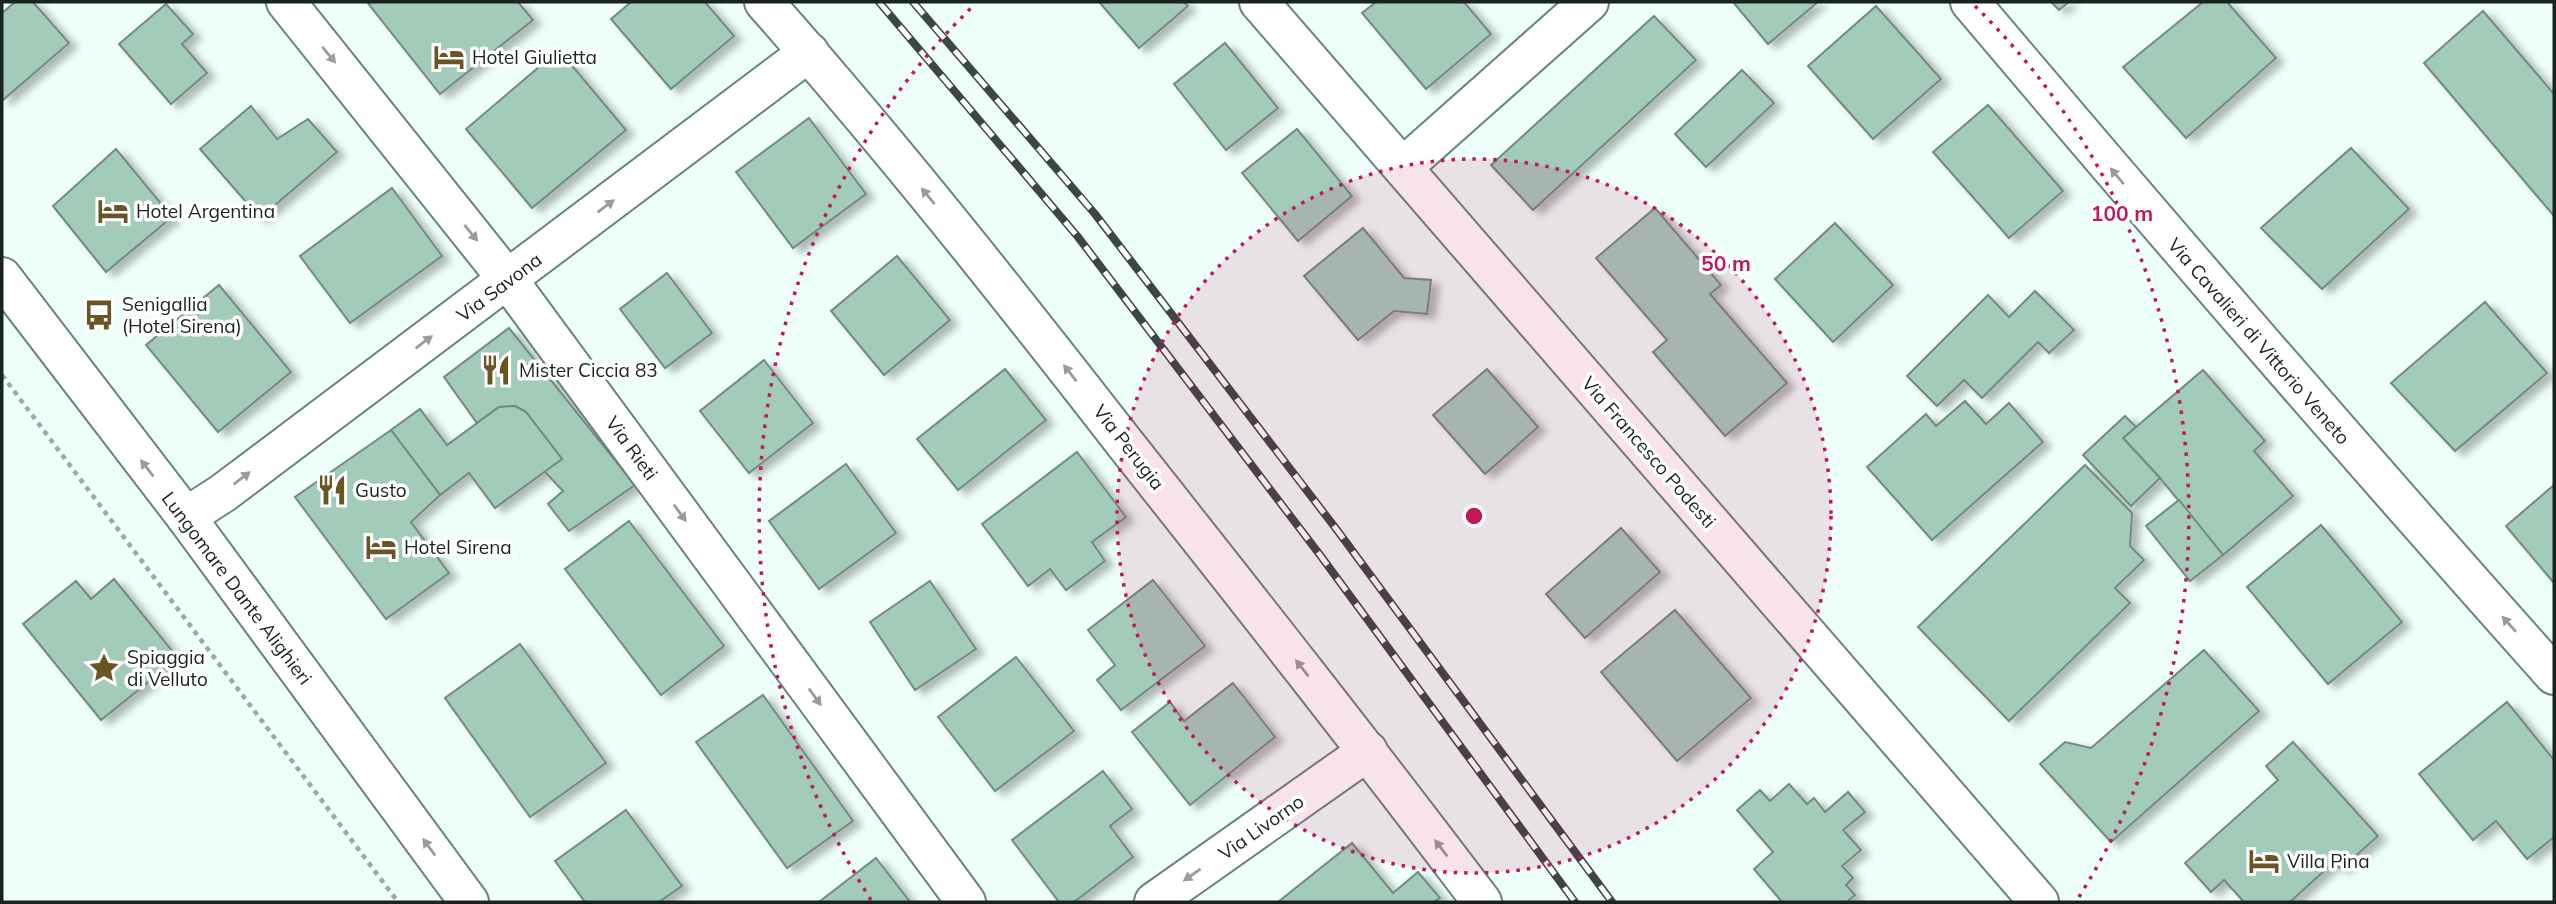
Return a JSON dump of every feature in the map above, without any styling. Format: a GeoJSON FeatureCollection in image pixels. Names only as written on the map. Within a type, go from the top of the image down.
{"type":"FeatureCollection","features":[{"type":"Feature","properties":{"kind":"street","name":"Via Rieti"},"geometry":{"type":"LineString","coordinates":[[286,2],[508,280],[966,902]]}},
{"type":"Feature","properties":{"kind":"street","name":"Via Perugia"},"geometry":{"type":"LineString","coordinates":[[764,2],[809,52],[1010,296],[1368,751],[1482,902]]}},
{"type":"Feature","properties":{"kind":"street","name":"Via Francesco Podesti"},"geometry":{"type":"LineString","coordinates":[[1259,2],[2039,902]]}},
{"type":"Feature","properties":{"kind":"street"},"geometry":{"type":"LineString","coordinates":[[1403,167],[1589,2]]}},
{"type":"Feature","properties":{"kind":"street","name":"Via Cavalieri di Vittorio Veneto"},"geometry":{"type":"LineString","coordinates":[[1970,2],[2163,231],[2554,675]]}},
{"type":"Feature","properties":{"kind":"street","name":"Via Savona"},"geometry":{"type":"LineString","coordinates":[[186,517],[223,493],[809,52]]}},
{"type":"Feature","properties":{"kind":"street","name":"Lungomare Dante Alighieri"},"geometry":{"type":"LineString","coordinates":[[2,276],[186,517],[469,902]]}},
{"type":"Feature","properties":{"kind":"street","name":"Via Livorno"},"geometry":{"type":"LineString","coordinates":[[1154,902],[1368,751]]}},
{"type":"Feature","properties":{"kind":"path"},"geometry":{"type":"LineString","coordinates":[[2,375],[398,902]]}},
{"type":"Feature","properties":{"kind":"building"},"geometry":{"type":"Polygon","coordinates":[[[15,2],[33,2],[69,43],[2,101],[2,13],[15,2]]]}},
{"type":"Feature","properties":{"kind":"building","name":"Hotel Giulietta"},"geometry":{"type":"Polygon","coordinates":[[[367,2],[518,2],[533,20],[440,94],[367,2]]]}},
{"type":"Feature","properties":{"kind":"building"},"geometry":{"type":"Polygon","coordinates":[[[631,2],[705,2],[734,36],[671,89],[611,19],[631,2]]]}},
{"type":"Feature","properties":{"kind":"building"},"geometry":{"type":"Polygon","coordinates":[[[1099,2],[1184,2],[1188,6],[1139,48],[1099,2]]]}},
{"type":"Feature","properties":{"kind":"building"},"geometry":{"type":"Polygon","coordinates":[[[1376,2],[1464,2],[1491,34],[1426,89],[1362,13],[1376,2]]]}},
{"type":"Feature","properties":{"kind":"building"},"geometry":{"type":"Polygon","coordinates":[[[1733,2],[1818,2],[1768,44],[1733,2]]]}},
{"type":"Feature","properties":{"kind":"building"},"geometry":{"type":"Polygon","coordinates":[[[2051,2],[2069,2],[2059,10],[2051,2]]]}},
{"type":"Feature","properties":{"kind":"building"},"geometry":{"type":"Polygon","coordinates":[[[2203,2],[2227,2],[2276,58],[2186,138],[2123,67],[2203,2]]]}},
{"type":"Feature","properties":{"kind":"building"},"geometry":{"type":"Polygon","coordinates":[[[166,4],[193,34],[182,44],[207,73],[171,104],[119,44],[166,4]]]}},
{"type":"Feature","properties":{"kind":"building"},"geometry":{"type":"Polygon","coordinates":[[[1876,6],[1941,79],[1873,139],[1808,66],[1876,6]]]}},
{"type":"Feature","properties":{"kind":"building"},"geometry":{"type":"Polygon","coordinates":[[[2483,11],[2554,94],[2554,216],[2424,63],[2483,11]]]}},
{"type":"Feature","properties":{"kind":"building"},"geometry":{"type":"Polygon","coordinates":[[[1654,16],[1696,60],[1533,210],[1491,165],[1654,16]]]}},
{"type":"Feature","properties":{"kind":"building"},"geometry":{"type":"Polygon","coordinates":[[[1225,43],[1278,108],[1226,150],[1174,84],[1225,43]]]}},
{"type":"Feature","properties":{"kind":"building"},"geometry":{"type":"Polygon","coordinates":[[[559,50],[626,130],[532,208],[466,129],[559,50]]]}},
{"type":"Feature","properties":{"kind":"building"},"geometry":{"type":"Polygon","coordinates":[[[1742,70],[1774,103],[1706,167],[1675,134],[1742,70]]]}},
{"type":"Feature","properties":{"kind":"building"},"geometry":{"type":"Polygon","coordinates":[[[1988,105],[2063,191],[2009,238],[1933,152],[1988,105]]]}},
{"type":"Feature","properties":{"kind":"building"},"geometry":{"type":"Polygon","coordinates":[[[251,106],[277,139],[308,119],[337,152],[260,218],[200,149],[251,106]]]}},
{"type":"Feature","properties":{"kind":"building"},"geometry":{"type":"Polygon","coordinates":[[[809,118],[866,194],[793,248],[736,172],[809,118]]]}},
{"type":"Feature","properties":{"kind":"building"},"geometry":{"type":"Polygon","coordinates":[[[1297,129],[1352,196],[1298,241],[1242,173],[1297,129]]]}},
{"type":"Feature","properties":{"kind":"building"},"geometry":{"type":"Polygon","coordinates":[[[2351,148],[2409,209],[2322,289],[2261,228],[2351,148]]]}},
{"type":"Feature","properties":{"kind":"building","name":"Hotel Argentina"},"geometry":{"type":"Polygon","coordinates":[[[116,149],[172,217],[106,272],[53,206],[116,149]]]}},
{"type":"Feature","properties":{"kind":"building"},"geometry":{"type":"Polygon","coordinates":[[[392,188],[442,256],[350,323],[300,256],[392,188]]]}},
{"type":"Feature","properties":{"kind":"building"},"geometry":{"type":"Polygon","coordinates":[[[1655,208],[1721,285],[1710,294],[1787,383],[1725,436],[1653,352],[1667,340],[1596,258],[1655,208]]]}},
{"type":"Feature","properties":{"kind":"building"},"geometry":{"type":"Polygon","coordinates":[[[1835,223],[1893,285],[1833,342],[1775,279],[1835,223]]]}},
{"type":"Feature","properties":{"kind":"building"},"geometry":{"type":"Polygon","coordinates":[[[1363,228],[1404,278],[1431,280],[1427,314],[1394,311],[1358,340],[1304,276],[1363,228]]]}},
{"type":"Feature","properties":{"kind":"building"},"geometry":{"type":"Polygon","coordinates":[[[897,256],[950,320],[884,375],[831,311],[897,256]]]}},
{"type":"Feature","properties":{"kind":"building"},"geometry":{"type":"Polygon","coordinates":[[[667,273],[712,333],[665,368],[620,309],[667,273]]]}},
{"type":"Feature","properties":{"kind":"building"},"geometry":{"type":"Polygon","coordinates":[[[219,285],[291,372],[218,432],[146,345],[219,285]]]}},
{"type":"Feature","properties":{"kind":"building"},"geometry":{"type":"Polygon","coordinates":[[[2035,291],[2074,330],[2049,353],[2038,342],[1982,398],[1964,380],[1937,406],[1907,376],[1988,295],[2009,317],[2035,291]]]}},
{"type":"Feature","properties":{"kind":"building"},"geometry":{"type":"Polygon","coordinates":[[[2485,302],[2547,373],[2455,451],[2391,383],[2485,302]]]}},
{"type":"Feature","properties":{"kind":"building"},"geometry":{"type":"Polygon","coordinates":[[[509,328],[635,485],[569,531],[548,504],[563,491],[544,471],[562,459],[526,412],[515,406],[499,407],[477,423],[444,377],[509,328]]]}},
{"type":"Feature","properties":{"kind":"building"},"geometry":{"type":"Polygon","coordinates":[[[764,360],[813,423],[749,473],[700,411],[764,360]]]}},
{"type":"Feature","properties":{"kind":"building"},"geometry":{"type":"Polygon","coordinates":[[[1005,369],[1046,420],[958,490],[917,439],[1005,369]]]}},
{"type":"Feature","properties":{"kind":"building"},"geometry":{"type":"Polygon","coordinates":[[[1487,369],[1538,427],[1485,474],[1433,415],[1487,369]]]}},
{"type":"Feature","properties":{"kind":"building"},"geometry":{"type":"Polygon","coordinates":[[[2203,370],[2265,441],[2254,451],[2293,496],[2223,555],[2160,478],[2123,438],[2203,370]]]}},
{"type":"Feature","properties":{"kind":"building"},"geometry":{"type":"Polygon","coordinates":[[[1965,401],[1986,424],[2009,403],[2043,442],[1932,540],[1867,467],[1926,414],[1936,426],[1965,401]]]}},
{"type":"Feature","properties":{"kind":"building"},"geometry":{"type":"Polygon","coordinates":[[[515,406],[526,412],[562,459],[495,508],[469,473],[440,495],[391,430],[420,409],[447,445],[499,407],[515,406]]]}},
{"type":"Feature","properties":{"kind":"building"},"geometry":{"type":"Polygon","coordinates":[[[2125,416],[2136,427],[2123,438],[2160,478],[2131,506],[2083,455],[2125,416]]]}},
{"type":"Feature","properties":{"kind":"building","name":"Hotel Sirena"},"geometry":{"type":"Polygon","coordinates":[[[391,430],[440,495],[411,522],[449,573],[386,619],[295,497],[391,430]]]}},
{"type":"Feature","properties":{"kind":"building"},"geometry":{"type":"Polygon","coordinates":[[[1077,452],[1126,517],[1092,542],[1105,561],[1066,590],[1050,569],[1028,586],[982,524],[1077,452]]]}},
{"type":"Feature","properties":{"kind":"building"},"geometry":{"type":"Polygon","coordinates":[[[846,464],[896,533],[819,589],[769,521],[846,464]]]}},
{"type":"Feature","properties":{"kind":"building"},"geometry":{"type":"Polygon","coordinates":[[[2085,465],[2132,513],[2130,546],[2144,560],[2115,588],[2130,603],[2009,721],[1918,627],[2085,465]]]}},
{"type":"Feature","properties":{"kind":"building"},"geometry":{"type":"Polygon","coordinates":[[[2554,485],[2554,583],[2506,526],[2554,485]]]}},
{"type":"Feature","properties":{"kind":"building"},"geometry":{"type":"Polygon","coordinates":[[[2179,500],[2223,555],[2190,581],[2146,526],[2179,500]]]}},
{"type":"Feature","properties":{"kind":"building"},"geometry":{"type":"Polygon","coordinates":[[[629,521],[724,646],[661,695],[565,569],[629,521]]]}},
{"type":"Feature","properties":{"kind":"building"},"geometry":{"type":"Polygon","coordinates":[[[2321,525],[2402,622],[2328,684],[2247,587],[2321,525]]]}},
{"type":"Feature","properties":{"kind":"building"},"geometry":{"type":"Polygon","coordinates":[[[1621,528],[1660,572],[1585,638],[1546,594],[1621,528]]]}},
{"type":"Feature","properties":{"kind":"building"},"geometry":{"type":"Polygon","coordinates":[[[114,579],[178,658],[101,720],[23,624],[76,581],[91,599],[114,579]]]}},
{"type":"Feature","properties":{"kind":"building"},"geometry":{"type":"Polygon","coordinates":[[[1153,580],[1205,646],[1121,710],[1097,680],[1115,665],[1088,630],[1153,580]]]}},
{"type":"Feature","properties":{"kind":"building"},"geometry":{"type":"Polygon","coordinates":[[[930,581],[976,649],[915,690],[870,622],[930,581]]]}},
{"type":"Feature","properties":{"kind":"building"},"geometry":{"type":"Polygon","coordinates":[[[1675,610],[1751,698],[1677,761],[1601,672],[1675,610]]]}},
{"type":"Feature","properties":{"kind":"building"},"geometry":{"type":"Polygon","coordinates":[[[520,644],[606,763],[530,817],[445,698],[520,644]]]}},
{"type":"Feature","properties":{"kind":"building"},"geometry":{"type":"Polygon","coordinates":[[[2204,650],[2259,711],[2111,842],[2040,764],[2065,742],[2091,748],[2204,650]]]}},
{"type":"Feature","properties":{"kind":"building"},"geometry":{"type":"Polygon","coordinates":[[[1016,657],[1074,731],[995,791],[938,717],[1016,657]]]}},
{"type":"Feature","properties":{"kind":"building"},"geometry":{"type":"Polygon","coordinates":[[[1233,683],[1275,737],[1190,805],[1132,732],[1170,702],[1184,721],[1233,683]]]}},
{"type":"Feature","properties":{"kind":"building"},"geometry":{"type":"Polygon","coordinates":[[[763,695],[853,821],[787,868],[696,742],[763,695]]]}},
{"type":"Feature","properties":{"kind":"building"},"geometry":{"type":"Polygon","coordinates":[[[2507,702],[2554,760],[2554,837],[2527,859],[2496,821],[2473,840],[2419,774],[2507,702]]]}},
{"type":"Feature","properties":{"kind":"building"},"geometry":{"type":"Polygon","coordinates":[[[2293,742],[2378,836],[2341,869],[2334,862],[2290,902],[2244,902],[2224,880],[2211,892],[2185,863],[2278,780],[2266,766],[2293,742]]]}},
{"type":"Feature","properties":{"kind":"building"},"geometry":{"type":"Polygon","coordinates":[[[1103,771],[1132,809],[1110,826],[1133,857],[1074,902],[1059,902],[1012,840],[1103,771]]]}},
{"type":"Feature","properties":{"kind":"building"},"geometry":{"type":"Polygon","coordinates":[[[1789,784],[1807,804],[1814,798],[1825,812],[1848,792],[1865,812],[1843,830],[1861,850],[1842,866],[1853,878],[1846,885],[1855,895],[1847,902],[1782,902],[1754,869],[1773,852],[1737,810],[1760,790],[1770,801],[1789,784]]]}},
{"type":"Feature","properties":{"kind":"building"},"geometry":{"type":"Polygon","coordinates":[[[626,810],[682,886],[659,902],[585,902],[555,861],[626,810]]]}},
{"type":"Feature","properties":{"kind":"building"},"geometry":{"type":"Polygon","coordinates":[[[1352,843],[1393,893],[1418,872],[1440,898],[1434,902],[1278,902],[1352,843]]]}},
{"type":"Feature","properties":{"kind":"building"},"geometry":{"type":"Polygon","coordinates":[[[876,858],[910,902],[819,902],[876,858]]]}},
{"type":"Feature","properties":{"kind":"railway"},"geometry":{"type":"LineString","coordinates":[[879,2],[1078,237],[1320,555],[1575,902]]}},
{"type":"Feature","properties":{"kind":"railway"},"geometry":{"type":"LineString","coordinates":[[913,2],[1095,214],[1337,530],[1612,902]]}},
{"type":"Feature","properties":{"kind":"place","name":"Hotel Giulietta"},"geometry":{"type":"Point","coordinates":[449,57]}},
{"type":"Feature","properties":{"kind":"place","name":"Hotel Argentina"},"geometry":{"type":"Point","coordinates":[113,211]}},
{"type":"Feature","properties":{"kind":"place","name":"Senigallia (Hotel Sirena)"},"geometry":{"type":"Point","coordinates":[99,315]}},
{"type":"Feature","properties":{"kind":"place","name":"Mister Ciccia 83"},"geometry":{"type":"Point","coordinates":[496,370]}},
{"type":"Feature","properties":{"kind":"place","name":"Gusto"},"geometry":{"type":"Point","coordinates":[332,490]}},
{"type":"Feature","properties":{"kind":"place","name":"Hotel Sirena"},"geometry":{"type":"Point","coordinates":[381,547]}},
{"type":"Feature","properties":{"kind":"place","name":"Spiaggia di Velluto"},"geometry":{"type":"Point","coordinates":[104,668]}},
{"type":"Feature","properties":{"kind":"place","name":"Villa Pina"},"geometry":{"type":"Point","coordinates":[2264,861]}}]}
